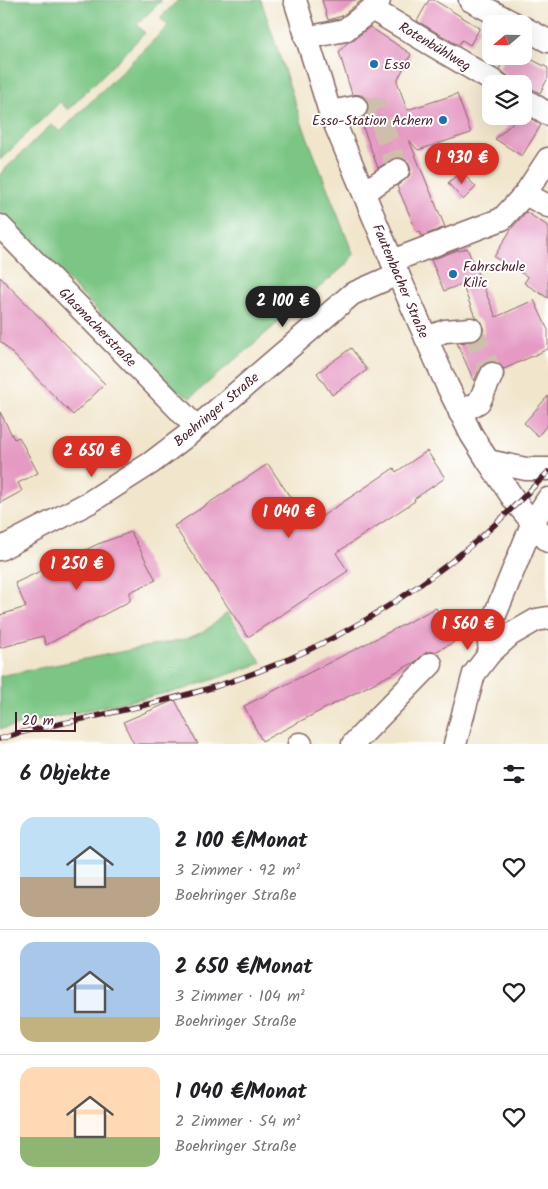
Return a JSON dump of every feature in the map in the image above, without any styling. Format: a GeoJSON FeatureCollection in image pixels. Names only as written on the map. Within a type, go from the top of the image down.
{"type":"FeatureCollection","features":[{"type":"Feature","properties":{"kind":"street","name":"Fautenbacher Straße"},"geometry":{"type":"LineString","coordinates":[[294,0],[330,112],[395,267],[460,413],[488,461],[517,504],[548,541]]}},
{"type":"Feature","properties":{"kind":"street"},"geometry":{"type":"LineString","coordinates":[[470,0],[498,15]]}},
{"type":"Feature","properties":{"kind":"street","name":"Rotenbühlweg"},"geometry":{"type":"LineString","coordinates":[[306,38],[345,30],[376,5],[484,75]]}},
{"type":"Feature","properties":{"kind":"street"},"geometry":{"type":"LineString","coordinates":[[532,32],[548,41]]}},
{"type":"Feature","properties":{"kind":"street"},"geometry":{"type":"LineString","coordinates":[[532,104],[548,114]]}},
{"type":"Feature","properties":{"kind":"street"},"geometry":{"type":"LineString","coordinates":[[330,112],[356,107]]}},
{"type":"Feature","properties":{"kind":"street","name":"Boehringer Straße"},"geometry":{"type":"LineString","coordinates":[[0,549],[90,502],[151,463],[352,294],[395,267],[502,219],[525,194],[548,159]]}},
{"type":"Feature","properties":{"kind":"street"},"geometry":{"type":"LineString","coordinates":[[364,192],[398,170]]}},
{"type":"Feature","properties":{"kind":"street"},"geometry":{"type":"LineString","coordinates":[[525,194],[548,206]]}},
{"type":"Feature","properties":{"kind":"street","name":"Glasmacherstraße"},"geometry":{"type":"LineString","coordinates":[[1,228],[196,427]]}},
{"type":"Feature","properties":{"kind":"street"},"geometry":{"type":"LineString","coordinates":[[426,338],[445,331],[471,328]]}},
{"type":"Feature","properties":{"kind":"street"},"geometry":{"type":"LineString","coordinates":[[460,413],[479,402],[492,374]]}},
{"type":"Feature","properties":{"kind":"street"},"geometry":{"type":"LineString","coordinates":[[488,461],[526,469],[548,469]]}},
{"type":"Feature","properties":{"kind":"street"},"geometry":{"type":"LineString","coordinates":[[490,653],[488,632],[533,522],[548,499]]}},
{"type":"Feature","properties":{"kind":"street"},"geometry":{"type":"LineString","coordinates":[[455,744],[474,674],[490,653],[510,635],[536,620],[548,618]]}},
{"type":"Feature","properties":{"kind":"street"},"geometry":{"type":"LineString","coordinates":[[353,744],[431,664]]}},
{"type":"Feature","properties":{"kind":"green space"},"geometry":{"type":"Polygon","coordinates":[[[0,0],[162,0],[137,25],[145,33],[68,110],[60,102],[0,160],[0,0]]]}},
{"type":"Feature","properties":{"kind":"green space"},"geometry":{"type":"Polygon","coordinates":[[[178,0],[261,0],[301,121],[353,254],[348,263],[190,398],[176,390],[0,212],[0,174],[52,124],[60,132],[168,26],[160,18],[178,0]]]}},
{"type":"Feature","properties":{"kind":"green space"},"geometry":{"type":"Polygon","coordinates":[[[227,612],[262,663],[185,689],[0,729],[0,676],[185,639],[208,628],[227,612]]]}},
{"type":"Feature","properties":{"kind":"building"},"geometry":{"type":"Polygon","coordinates":[[[322,0],[362,0],[342,16],[328,20],[322,0]]]}},
{"type":"Feature","properties":{"kind":"building"},"geometry":{"type":"Polygon","coordinates":[[[429,0],[434,0],[480,28],[470,45],[462,40],[458,45],[417,21],[429,0]]]}},
{"type":"Feature","properties":{"kind":"building"},"geometry":{"type":"Polygon","coordinates":[[[370,27],[411,54],[397,81],[407,110],[457,94],[471,133],[418,150],[409,140],[445,227],[422,236],[420,231],[417,232],[397,186],[409,176],[411,170],[409,163],[397,157],[378,168],[360,119],[365,117],[368,112],[369,104],[366,98],[361,95],[352,94],[339,52],[347,43],[370,27]]]}},
{"type":"Feature","properties":{"kind":"building"},"geometry":{"type":"Polygon","coordinates":[[[532,60],[548,68],[548,78],[540,93],[532,89],[532,75],[506,75],[499,69],[501,65],[532,65],[532,60]]]}},
{"type":"Feature","properties":{"kind":"building"},"geometry":{"type":"Polygon","coordinates":[[[532,119],[541,125],[522,156],[495,139],[510,125],[532,125],[532,119]]]}},
{"type":"Feature","properties":{"kind":"building"},"geometry":{"type":"Polygon","coordinates":[[[461,171],[476,187],[463,200],[448,183],[461,171]]]}},
{"type":"Feature","properties":{"kind":"building"},"geometry":{"type":"Polygon","coordinates":[[[526,212],[548,226],[548,298],[524,283],[528,277],[494,257],[512,228],[526,212]]]}},
{"type":"Feature","properties":{"kind":"building"},"geometry":{"type":"Polygon","coordinates":[[[467,248],[496,317],[534,300],[548,330],[548,349],[504,369],[497,362],[485,363],[480,368],[474,381],[457,343],[479,340],[483,335],[484,328],[482,322],[475,317],[462,284],[444,291],[431,260],[467,248]]]}},
{"type":"Feature","properties":{"kind":"building"},"geometry":{"type":"Polygon","coordinates":[[[0,277],[105,384],[73,415],[0,341],[0,277]]]}},
{"type":"Feature","properties":{"kind":"building"},"geometry":{"type":"Polygon","coordinates":[[[351,348],[367,370],[332,395],[317,373],[351,348]]]}},
{"type":"Feature","properties":{"kind":"building"},"geometry":{"type":"Polygon","coordinates":[[[548,396],[548,424],[538,436],[524,423],[548,396]]]}},
{"type":"Feature","properties":{"kind":"building"},"geometry":{"type":"Polygon","coordinates":[[[0,412],[14,439],[19,437],[38,473],[18,483],[22,491],[0,503],[0,412]]]}},
{"type":"Feature","properties":{"kind":"building"},"geometry":{"type":"Polygon","coordinates":[[[427,451],[445,478],[414,499],[415,501],[336,553],[348,571],[248,637],[174,526],[268,464],[309,525],[394,468],[396,472],[427,451]]]}},
{"type":"Feature","properties":{"kind":"building"},"geometry":{"type":"Polygon","coordinates":[[[131,532],[156,580],[130,592],[130,601],[46,645],[43,636],[0,648],[0,615],[26,607],[15,583],[98,544],[131,532]]]}},
{"type":"Feature","properties":{"kind":"building"},"geometry":{"type":"Polygon","coordinates":[[[436,608],[454,642],[435,652],[427,652],[415,662],[262,741],[244,706],[436,608]]]}},
{"type":"Feature","properties":{"kind":"building"},"geometry":{"type":"Polygon","coordinates":[[[175,700],[198,744],[134,744],[123,722],[175,700]]]}},
{"type":"Feature","properties":{"kind":"tunnel"},"geometry":{"type":"LineString","coordinates":[[356,107],[377,109],[398,170]]}},
{"type":"Feature","properties":{"kind":"tunnel"},"geometry":{"type":"LineString","coordinates":[[471,329],[492,374]]}},
{"type":"Feature","properties":{"kind":"railway"},"geometry":{"type":"LineString","coordinates":[[0,739],[214,687],[250,675],[318,645],[384,609],[445,566],[493,526],[548,472]]}},
{"type":"Feature","properties":{"kind":"place","name":"Esso"},"geometry":{"type":"Point","coordinates":[374,64]}},
{"type":"Feature","properties":{"kind":"place","name":"Esso-Station Achern"},"geometry":{"type":"Point","coordinates":[443,120]}},
{"type":"Feature","properties":{"kind":"place","name":"Fahrschule Kilic"},"geometry":{"type":"Point","coordinates":[453,274]}}]}
